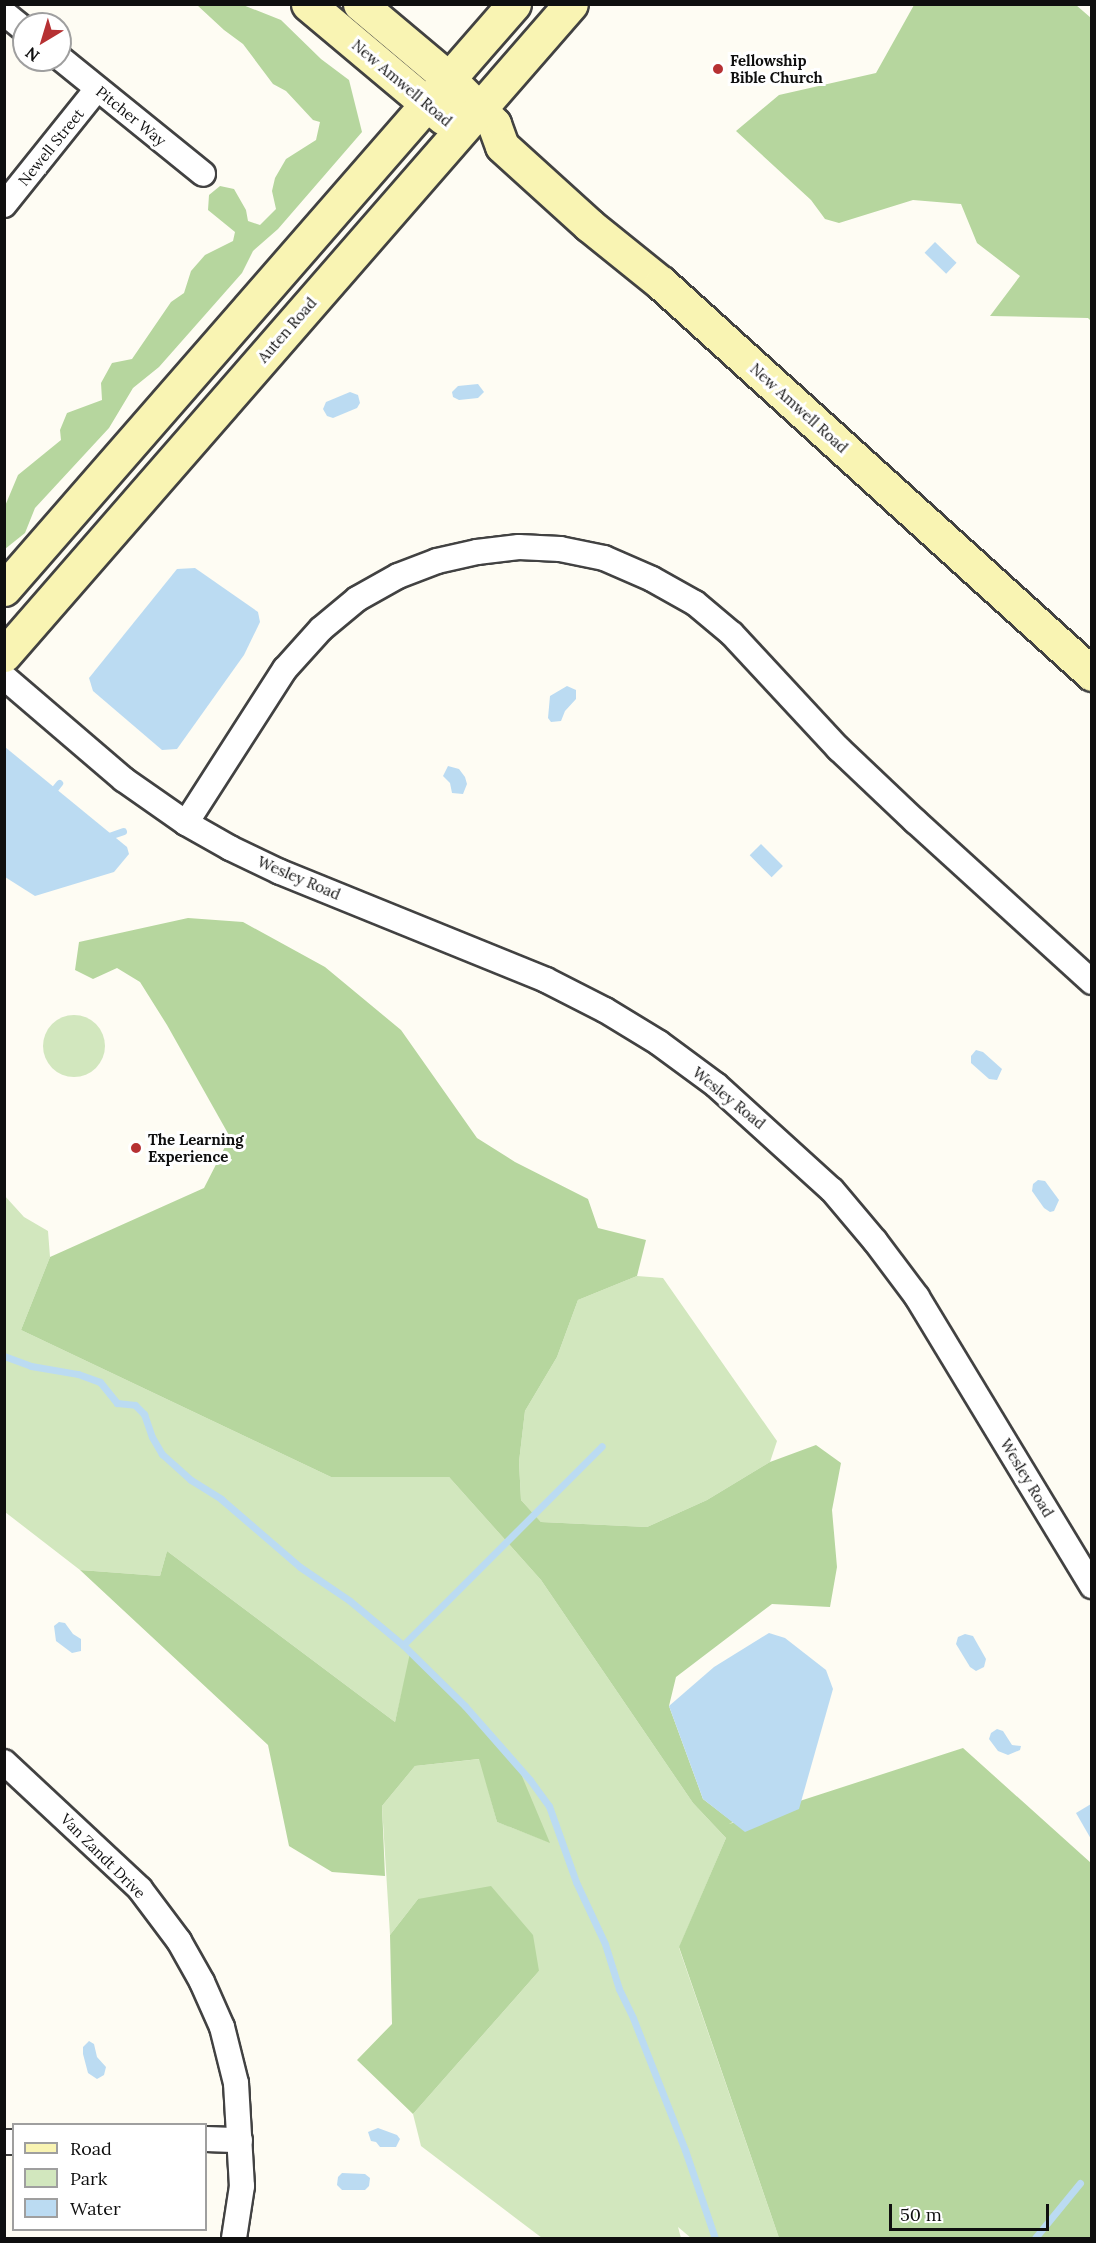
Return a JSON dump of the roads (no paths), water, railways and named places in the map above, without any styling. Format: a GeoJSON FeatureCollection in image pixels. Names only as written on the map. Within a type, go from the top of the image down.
{"type":"FeatureCollection","features":[{"type":"Feature","properties":{"kind":"street","name":"New Amwell Road"},"geometry":{"type":"LineString","coordinates":[[308,4],[427,104],[469,120],[494,124],[502,146],[589,225],[661,283],[1092,674]]}},
{"type":"Feature","properties":{"kind":"street","name":"New Amwell Road"},"geometry":{"type":"LineString","coordinates":[[360,4],[449,79],[469,120]]}},
{"type":"Feature","properties":{"kind":"street"},"geometry":{"type":"LineString","coordinates":[[4,589],[514,4]]}},
{"type":"Feature","properties":{"kind":"street","name":"Auten Road"},"geometry":{"type":"LineString","coordinates":[[4,655],[571,4]]}},
{"type":"Feature","properties":{"kind":"street","name":"Pitcher Way"},"geometry":{"type":"LineString","coordinates":[[72,68],[203,174]]}},
{"type":"Feature","properties":{"kind":"street","name":"Newell Street"},"geometry":{"type":"LineString","coordinates":[[4,205],[97,89]]}},
{"type":"Feature","properties":{"kind":"street"},"geometry":{"type":"LineString","coordinates":[[186,823],[285,669],[321,629],[357,599],[398,576],[437,561],[477,552],[519,547],[560,549],[604,558],[652,579],[695,603],[732,634],[839,749],[1092,982]]}},
{"type":"Feature","properties":{"kind":"street","name":"Wesley Road"},"geometry":{"type":"LineString","coordinates":[[4,677],[123,779],[186,823],[280,872],[546,980],[623,1021],[716,1085],[832,1190],[875,1241],[917,1297],[1092,1586]]}},
{"type":"Feature","properties":{"kind":"street","name":"Van Zandt Drive"},"geometry":{"type":"LineString","coordinates":[[4,1762],[140,1889],[178,1941],[202,1982],[222,2027],[236,2083],[242,2186],[234,2238]]}},
{"type":"Feature","properties":{"kind":"street"},"geometry":{"type":"LineString","coordinates":[[207,2139],[240,2140]]}},
{"type":"Feature","properties":{"kind":"water"},"geometry":{"type":"Polygon","coordinates":[[[935,242],[957,263],[946,274],[925,253],[935,242]]]}},
{"type":"Feature","properties":{"kind":"water"},"geometry":{"type":"Polygon","coordinates":[[[478,384],[484,392],[478,398],[459,400],[453,397],[452,392],[458,386],[478,384]]]}},
{"type":"Feature","properties":{"kind":"water"},"geometry":{"type":"Polygon","coordinates":[[[350,392],[358,395],[360,403],[357,408],[333,418],[327,416],[323,409],[326,402],[350,392]]]}},
{"type":"Feature","properties":{"kind":"water"},"geometry":{"type":"Polygon","coordinates":[[[195,568],[258,612],[260,622],[244,655],[177,749],[162,750],[93,691],[89,678],[177,569],[195,568]]]}},
{"type":"Feature","properties":{"kind":"water"},"geometry":{"type":"Polygon","coordinates":[[[567,686],[576,690],[576,699],[565,711],[561,721],[551,722],[548,718],[550,696],[567,686]]]}},
{"type":"Feature","properties":{"kind":"water"},"geometry":{"type":"Polygon","coordinates":[[[5,747],[127,847],[129,854],[114,872],[35,896],[5,877],[5,747]]]}},
{"type":"Feature","properties":{"kind":"water"},"geometry":{"type":"Polygon","coordinates":[[[448,766],[459,769],[465,777],[467,784],[463,794],[452,793],[450,783],[443,776],[448,766]]]}},
{"type":"Feature","properties":{"kind":"water"},"geometry":{"type":"Polygon","coordinates":[[[761,844],[783,866],[772,877],[750,855],[761,844]]]}},
{"type":"Feature","properties":{"kind":"water"},"geometry":{"type":"Polygon","coordinates":[[[976,1050],[983,1052],[1002,1069],[997,1080],[989,1079],[971,1063],[971,1056],[976,1050]]]}},
{"type":"Feature","properties":{"kind":"water"},"geometry":{"type":"Polygon","coordinates":[[[1038,1180],[1045,1181],[1059,1200],[1054,1211],[1050,1212],[1044,1208],[1032,1191],[1033,1184],[1038,1180]]]}},
{"type":"Feature","properties":{"kind":"water"},"geometry":{"type":"Polygon","coordinates":[[[59,1622],[65,1623],[73,1634],[81,1639],[81,1651],[72,1653],[56,1641],[54,1626],[59,1622]]]}},
{"type":"Feature","properties":{"kind":"water"},"geometry":{"type":"Polygon","coordinates":[[[769,1633],[785,1638],[826,1670],[833,1689],[799,1809],[745,1832],[703,1799],[669,1706],[714,1667],[769,1633]]]}},
{"type":"Feature","properties":{"kind":"water"},"geometry":{"type":"Polygon","coordinates":[[[965,1634],[973,1636],[986,1659],[984,1667],[976,1671],[970,1667],[956,1644],[958,1637],[965,1634]]]}},
{"type":"Feature","properties":{"kind":"water"},"geometry":{"type":"Polygon","coordinates":[[[997,1729],[1003,1731],[1012,1745],[1021,1746],[1020,1750],[1008,1755],[998,1751],[989,1739],[991,1733],[997,1729]]]}},
{"type":"Feature","properties":{"kind":"water"},"geometry":{"type":"Polygon","coordinates":[[[1092,1805],[1091,1839],[1076,1813],[1092,1805]]]}},
{"type":"Feature","properties":{"kind":"water"},"geometry":{"type":"Polygon","coordinates":[[[89,2041],[94,2044],[97,2057],[106,2067],[104,2075],[97,2079],[88,2073],[83,2054],[83,2047],[89,2041]]]}},
{"type":"Feature","properties":{"kind":"water"},"geometry":{"type":"Polygon","coordinates":[[[378,2128],[397,2135],[400,2139],[396,2147],[380,2147],[376,2142],[371,2141],[368,2132],[378,2128]]]}},
{"type":"Feature","properties":{"kind":"water"},"geometry":{"type":"Polygon","coordinates":[[[342,2173],[365,2174],[370,2178],[369,2186],[365,2190],[342,2190],[337,2185],[338,2177],[342,2173]]]}},
{"type":"Feature","properties":{"kind":"waterway"},"geometry":{"type":"LineString","coordinates":[[51,793],[59,783]]}},
{"type":"Feature","properties":{"kind":"waterway"},"geometry":{"type":"LineString","coordinates":[[106,837],[123,831]]}},
{"type":"Feature","properties":{"kind":"waterway"},"geometry":{"type":"LineString","coordinates":[[4,1356],[31,1366],[78,1374],[100,1382],[117,1403],[135,1405],[144,1414],[152,1437],[162,1454],[191,1480],[221,1499],[300,1567],[350,1601],[403,1645],[465,1706],[530,1780],[549,1806],[576,1882],[605,1944],[619,1989],[633,2018],[685,2150],[715,2238]]}},
{"type":"Feature","properties":{"kind":"waterway"},"geometry":{"type":"LineString","coordinates":[[403,1645],[602,1446]]}},
{"type":"Feature","properties":{"kind":"waterway"},"geometry":{"type":"LineString","coordinates":[[1035,2238],[1080,2183]]}},
{"type":"Feature","properties":{"kind":"place","name":"Fellowship Bible Church"},"geometry":{"type":"Point","coordinates":[718,69]}},
{"type":"Feature","properties":{"kind":"place","name":"The Learning Experience"},"geometry":{"type":"Point","coordinates":[136,1148]}}]}
